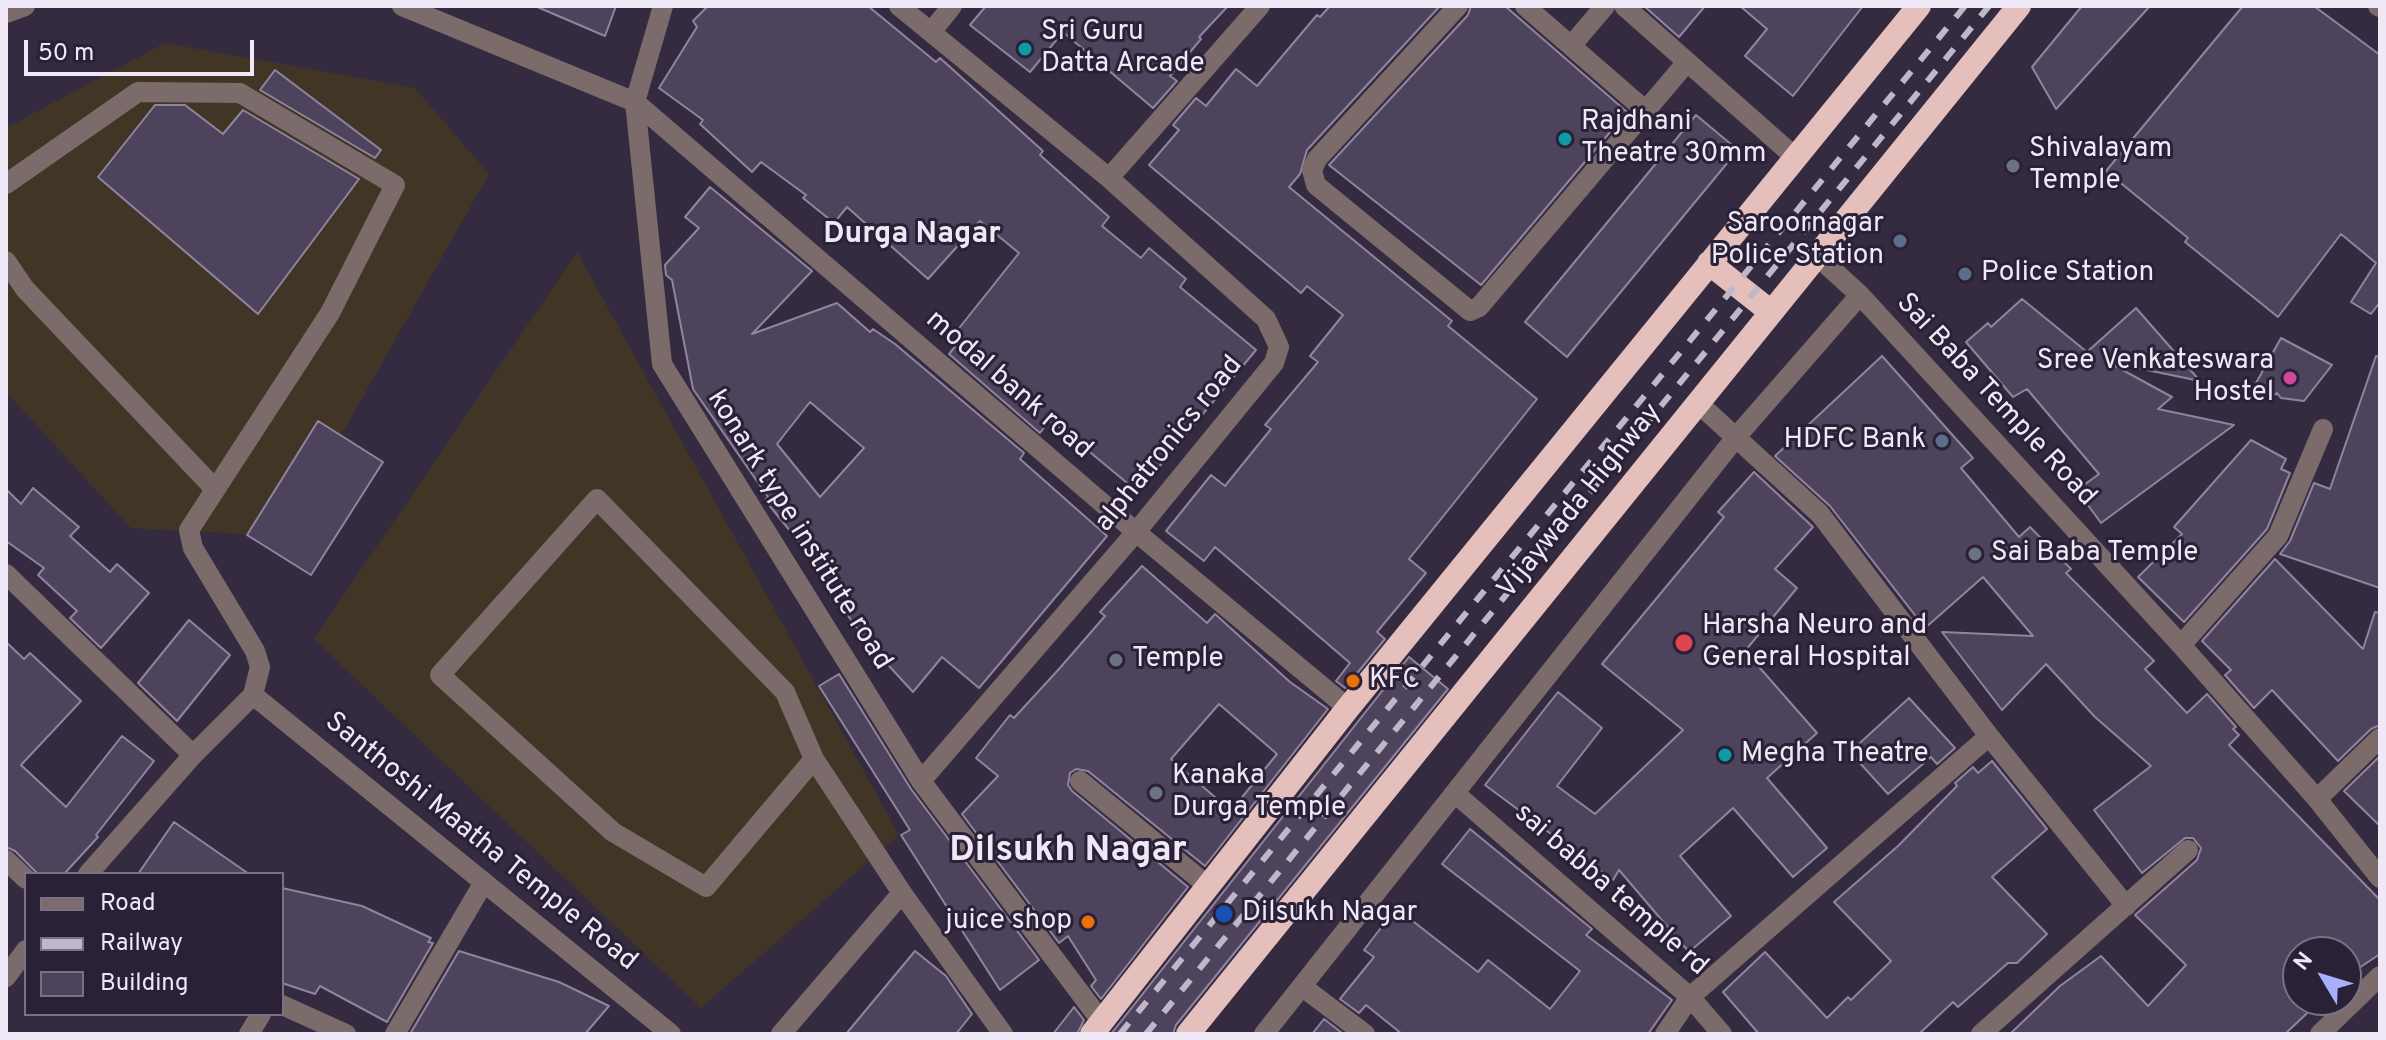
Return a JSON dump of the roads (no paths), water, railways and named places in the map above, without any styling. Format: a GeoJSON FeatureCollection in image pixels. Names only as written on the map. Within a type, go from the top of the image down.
{"type":"FeatureCollection","features":[{"type":"Feature","properties":{"kind":"highway","name":"Vijaywada Highway"},"geometry":{"type":"LineString","coordinates":[[1097,1028],[1348,708],[1919,6]]}},
{"type":"Feature","properties":{"kind":"highway","name":"Vijaywada Highway"},"geometry":{"type":"LineString","coordinates":[[1188,1034],[2019,6]]}},
{"type":"Feature","properties":{"kind":"highway"},"geometry":{"type":"LineString","coordinates":[[1709,263],[1771,312]]}},
{"type":"Feature","properties":{"kind":"street"},"geometry":{"type":"LineString","coordinates":[[6,13],[25,6]]}},
{"type":"Feature","properties":{"kind":"street","name":"modal bank road"},"geometry":{"type":"LineString","coordinates":[[402,6],[635,102],[1136,532],[1348,708]]}},
{"type":"Feature","properties":{"kind":"street","name":"konark type institute road"},"geometry":{"type":"LineString","coordinates":[[663,6],[635,102],[662,364],[921,781],[1097,1028]]}},
{"type":"Feature","properties":{"kind":"street","name":"alphatronics road"},"geometry":{"type":"LineString","coordinates":[[899,6],[1109,178],[1266,319],[1279,347],[1274,363],[1136,532],[921,781]]}},
{"type":"Feature","properties":{"kind":"street"},"geometry":{"type":"LineString","coordinates":[[932,31],[952,6]]}},
{"type":"Feature","properties":{"kind":"street"},"geometry":{"type":"LineString","coordinates":[[1109,178],[1260,6]]}},
{"type":"Feature","properties":{"kind":"street"},"geometry":{"type":"LineString","coordinates":[[1458,6],[1317,159],[1312,170],[1316,185],[1470,311],[1479,307],[1687,62]]}},
{"type":"Feature","properties":{"kind":"street"},"geometry":{"type":"LineString","coordinates":[[1525,6],[1646,111]]}},
{"type":"Feature","properties":{"kind":"street"},"geometry":{"type":"LineString","coordinates":[[1571,46],[1605,6]]}},
{"type":"Feature","properties":{"kind":"street"},"geometry":{"type":"LineString","coordinates":[[1624,6],[1796,158]]}},
{"type":"Feature","properties":{"kind":"street"},"geometry":{"type":"LineString","coordinates":[[6,184],[138,92],[240,93],[395,185],[330,313],[189,530],[193,548],[255,651],[260,667],[253,695],[193,755],[90,872]]}},
{"type":"Feature","properties":{"kind":"street","name":"Sai Baba Temple Road"},"geometry":{"type":"LineString","coordinates":[[1816,255],[1860,295],[2181,645],[2317,799],[2380,878]]}},
{"type":"Feature","properties":{"kind":"street"},"geometry":{"type":"LineString","coordinates":[[6,261],[25,289],[214,488]]}},
{"type":"Feature","properties":{"kind":"street"},"geometry":{"type":"LineString","coordinates":[[1264,1034],[1457,795],[1737,436],[1860,295]]}},
{"type":"Feature","properties":{"kind":"street"},"geometry":{"type":"LineString","coordinates":[[1699,404],[1820,514],[1989,736],[2126,906]]}},
{"type":"Feature","properties":{"kind":"street"},"geometry":{"type":"LineString","coordinates":[[2181,645],[2278,536],[2323,429]]}},
{"type":"Feature","properties":{"kind":"street"},"geometry":{"type":"LineString","coordinates":[[814,759],[706,887],[613,832],[440,675],[597,499],[785,692],[814,759],[902,893],[1003,1034]]}},
{"type":"Feature","properties":{"kind":"street"},"geometry":{"type":"LineString","coordinates":[[6,574],[193,755]]}},
{"type":"Feature","properties":{"kind":"street","name":"Santhoshi Maatha Temple Road"},"geometry":{"type":"LineString","coordinates":[[253,695],[671,1034]]}},
{"type":"Feature","properties":{"kind":"street"},"geometry":{"type":"LineString","coordinates":[[1665,1034],[1690,997],[1989,736]]}},
{"type":"Feature","properties":{"kind":"street"},"geometry":{"type":"LineString","coordinates":[[2317,799],[2380,738]]}},
{"type":"Feature","properties":{"kind":"street"},"geometry":{"type":"LineString","coordinates":[[1080,781],[1208,886]]}},
{"type":"Feature","properties":{"kind":"street","name":"sai babba temple rd"},"geometry":{"type":"LineString","coordinates":[[1457,795],[1690,997],[1722,1034]]}},
{"type":"Feature","properties":{"kind":"street"},"geometry":{"type":"LineString","coordinates":[[1981,1034],[2188,850]]}},
{"type":"Feature","properties":{"kind":"street"},"geometry":{"type":"LineString","coordinates":[[6,860],[24,877]]}},
{"type":"Feature","properties":{"kind":"street"},"geometry":{"type":"LineString","coordinates":[[395,1034],[484,882]]}},
{"type":"Feature","properties":{"kind":"street"},"geometry":{"type":"LineString","coordinates":[[781,1034],[902,893]]}},
{"type":"Feature","properties":{"kind":"street"},"geometry":{"type":"LineString","coordinates":[[6,977],[24,953]]}},
{"type":"Feature","properties":{"kind":"street"},"geometry":{"type":"LineString","coordinates":[[2320,1034],[2380,976]]}},
{"type":"Feature","properties":{"kind":"street"},"geometry":{"type":"LineString","coordinates":[[1304,988],[1365,1034]]}},
{"type":"Feature","properties":{"kind":"street"},"geometry":{"type":"LineString","coordinates":[[284,1006],[346,1034]]}},
{"type":"Feature","properties":{"kind":"street"},"geometry":{"type":"LineString","coordinates":[[249,1034],[260,1016]]}},
{"type":"Feature","properties":{"kind":"railway"},"geometry":{"type":"LineString","coordinates":[[1120,1034],[1965,6]]}},
{"type":"Feature","properties":{"kind":"railway"},"geometry":{"type":"LineString","coordinates":[[1146,1034],[1989,6]]}},
{"type":"Feature","properties":{"kind":"place","name":"Sri Guru Datta Arcade"},"geometry":{"type":"Point","coordinates":[1025,49]}},
{"type":"Feature","properties":{"kind":"place","name":"Rajdhani Theatre 30mm"},"geometry":{"type":"Point","coordinates":[1565,139]}},
{"type":"Feature","properties":{"kind":"place","name":"Shivalayam Temple"},"geometry":{"type":"Point","coordinates":[2013,166]}},
{"type":"Feature","properties":{"kind":"place","name":"Saroornagar Police Station"},"geometry":{"type":"Point","coordinates":[1900,241]}},
{"type":"Feature","properties":{"kind":"place","name":"Police Station"},"geometry":{"type":"Point","coordinates":[1965,274]}},
{"type":"Feature","properties":{"kind":"place","name":"Sree Venkateswara Hostel"},"geometry":{"type":"Point","coordinates":[2290,378]}},
{"type":"Feature","properties":{"kind":"place","name":"HDFC Bank"},"geometry":{"type":"Point","coordinates":[1942,441]}},
{"type":"Feature","properties":{"kind":"place","name":"Sai Baba Temple"},"geometry":{"type":"Point","coordinates":[1975,554]}},
{"type":"Feature","properties":{"kind":"place","name":"Harsha Neuro and General Hospital"},"geometry":{"type":"Point","coordinates":[1684,643]}},
{"type":"Feature","properties":{"kind":"place","name":"Temple"},"geometry":{"type":"Point","coordinates":[1116,660]}},
{"type":"Feature","properties":{"kind":"place","name":"KFC"},"geometry":{"type":"Point","coordinates":[1353,681]}},
{"type":"Feature","properties":{"kind":"place","name":"Megha Theatre"},"geometry":{"type":"Point","coordinates":[1725,755]}},
{"type":"Feature","properties":{"kind":"place","name":"Kanaka Durga Temple"},"geometry":{"type":"Point","coordinates":[1156,793]}},
{"type":"Feature","properties":{"kind":"place","name":"Dilsukh Nagar"},"geometry":{"type":"Point","coordinates":[1224,914]}},
{"type":"Feature","properties":{"kind":"place","name":"juice shop"},"geometry":{"type":"Point","coordinates":[1088,922]}},
{"type":"Feature","properties":{"kind":"district","name":"Durga Nagar"},"geometry":{"type":"Point","coordinates":[912,236]}},
{"type":"Feature","properties":{"kind":"district","name":"Dilsukh Nagar"},"geometry":{"type":"Point","coordinates":[1068,853]}}]}
